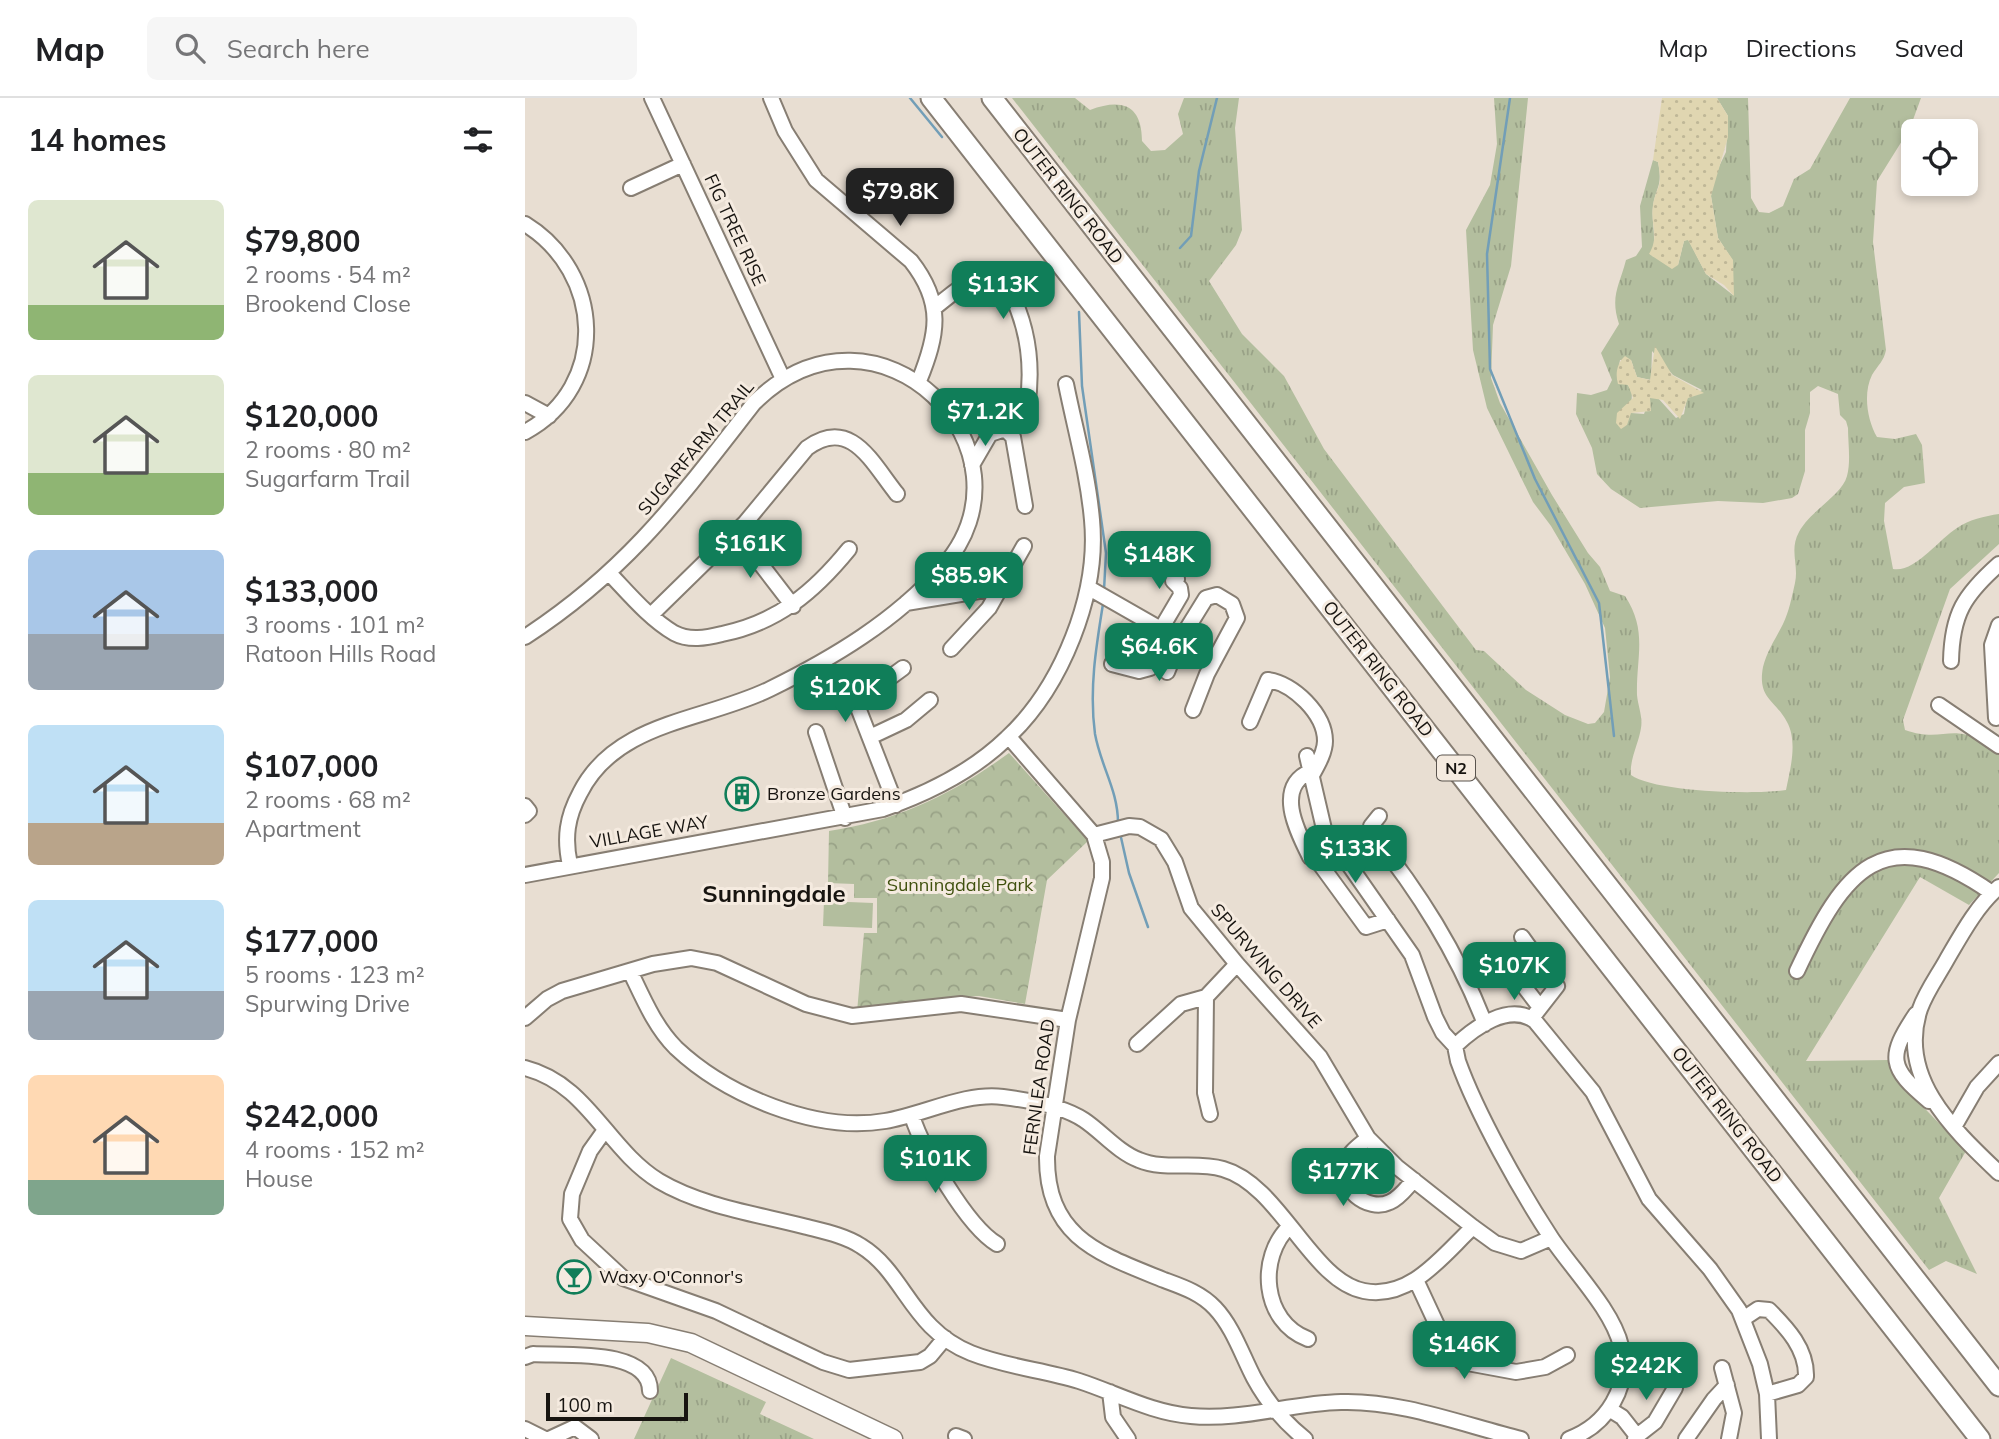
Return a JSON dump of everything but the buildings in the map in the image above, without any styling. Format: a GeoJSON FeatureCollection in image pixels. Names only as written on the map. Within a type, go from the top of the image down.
{"type":"FeatureCollection","features":[{"type":"Feature","properties":{"kind":"highway","name":"OUTER RING ROAD"},"geometry":{"type":"LineString","coordinates":[[931,98],[1980,1439]]}},
{"type":"Feature","properties":{"kind":"highway","name":"OUTER RING ROAD"},"geometry":{"type":"LineString","coordinates":[[992,98],[1999,1386]]}},
{"type":"Feature","properties":{"kind":"main road"},"geometry":{"type":"LineString","coordinates":[[525,1326],[649,1333],[691,1343],[893,1439]]}},
{"type":"Feature","properties":{"kind":"street","name":"FIG TREE RISE"},"geometry":{"type":"LineString","coordinates":[[652,98],[783,379]]}},
{"type":"Feature","properties":{"kind":"street"},"geometry":{"type":"LineString","coordinates":[[771,98],[785,131],[816,180],[911,261],[930,291],[934,308],[933,343],[919,382]]}},
{"type":"Feature","properties":{"kind":"street"},"geometry":{"type":"LineString","coordinates":[[631,188],[683,164]]}},
{"type":"Feature","properties":{"kind":"street"},"geometry":{"type":"LineString","coordinates":[[525,224],[543,237],[568,263],[577,281],[587,324],[581,364],[563,400],[549,416],[525,432]]}},
{"type":"Feature","properties":{"kind":"street"},"geometry":{"type":"LineString","coordinates":[[934,308],[973,280],[990,276],[1005,282],[1017,306],[1031,356],[1032,374],[1027,408]]}},
{"type":"Feature","properties":{"kind":"street","name":"SUGARFARM TRAIL"},"geometry":{"type":"LineString","coordinates":[[525,637],[560,614],[611,574],[668,513],[754,403],[783,379],[802,369],[842,360],[882,365],[919,382],[951,415],[961,432],[971,465],[972,502],[960,542],[943,566],[907,603],[869,632],[787,680],[766,691],[655,730],[607,757],[585,782],[574,805],[566,838],[570,865]]}},
{"type":"Feature","properties":{"kind":"street","name":"VILLAGE WAY"},"geometry":{"type":"LineString","coordinates":[[525,875],[845,818],[896,805],[918,797],[953,778],[1009,737],[1036,703],[1059,665],[1074,636],[1089,588],[1092,522],[1066,384]]}},
{"type":"Feature","properties":{"kind":"street"},"geometry":{"type":"LineString","coordinates":[[525,403],[549,416]]}},
{"type":"Feature","properties":{"kind":"street"},"geometry":{"type":"LineString","coordinates":[[971,465],[990,434],[1005,429],[1013,438],[1025,506]]}},
{"type":"Feature","properties":{"kind":"street"},"geometry":{"type":"LineString","coordinates":[[651,615],[736,532],[807,448],[830,436],[844,437],[855,443],[897,494]]}},
{"type":"Feature","properties":{"kind":"street"},"geometry":{"type":"LineString","coordinates":[[736,532],[793,606]]}},
{"type":"Feature","properties":{"kind":"street"},"geometry":{"type":"LineString","coordinates":[[951,649],[972,629],[1003,587],[1024,546]]}},
{"type":"Feature","properties":{"kind":"street"},"geometry":{"type":"LineString","coordinates":[[611,574],[651,615],[674,633],[687,638],[703,638],[753,626],[793,606],[821,583],[849,549]]}},
{"type":"Feature","properties":{"kind":"street"},"geometry":{"type":"LineString","coordinates":[[1951,660],[1955,618],[1968,594],[1999,564]]}},
{"type":"Feature","properties":{"kind":"street"},"geometry":{"type":"LineString","coordinates":[[1112,664],[1139,671],[1150,668],[1161,629],[1181,596],[1180,588],[1173,581],[1177,579]]}},
{"type":"Feature","properties":{"kind":"street"},"geometry":{"type":"LineString","coordinates":[[907,603],[1003,587]]}},
{"type":"Feature","properties":{"kind":"street"},"geometry":{"type":"LineString","coordinates":[[1089,588],[1180,640]]}},
{"type":"Feature","properties":{"kind":"street"},"geometry":{"type":"LineString","coordinates":[[1167,673],[1180,640],[1206,598],[1217,595],[1233,604],[1237,618],[1235,627],[1207,674],[1193,710]]}},
{"type":"Feature","properties":{"kind":"street"},"geometry":{"type":"LineString","coordinates":[[1996,718],[1992,645],[1999,625]]}},
{"type":"Feature","properties":{"kind":"street"},"geometry":{"type":"LineString","coordinates":[[896,805],[858,712],[858,701],[903,668]]}},
{"type":"Feature","properties":{"kind":"street"},"geometry":{"type":"LineString","coordinates":[[1250,722],[1268,680],[1283,682],[1299,695],[1324,730],[1324,749],[1310,768],[1297,779],[1290,795],[1296,831],[1315,861],[1366,927],[1388,920]]}},
{"type":"Feature","properties":{"kind":"street"},"geometry":{"type":"LineString","coordinates":[[870,737],[906,720],[930,700]]}},
{"type":"Feature","properties":{"kind":"street"},"geometry":{"type":"LineString","coordinates":[[1939,705],[1999,746]]}},
{"type":"Feature","properties":{"kind":"street"},"geometry":{"type":"LineString","coordinates":[[816,732],[845,818]]}},
{"type":"Feature","properties":{"kind":"street","name":"FERNLEA ROAD"},"geometry":{"type":"LineString","coordinates":[[1009,737],[1094,835],[1103,862],[1102,878],[1068,1020],[1054,1108],[1047,1172],[1053,1202],[1062,1219],[1086,1245],[1101,1255],[1205,1298],[1225,1320],[1266,1398],[1305,1439]]}},
{"type":"Feature","properties":{"kind":"street"},"geometry":{"type":"LineString","coordinates":[[1310,768],[1324,829],[1412,955],[1435,1017],[1443,1033],[1455,1046],[1464,1078],[1551,1238],[1618,1336],[1623,1356],[1622,1377],[1609,1409],[1589,1429],[1569,1439]]}},
{"type":"Feature","properties":{"kind":"street"},"geometry":{"type":"LineString","coordinates":[[525,806],[529,811],[525,816]]}},
{"type":"Feature","properties":{"kind":"street"},"geometry":{"type":"LineString","coordinates":[[1379,816],[1370,831],[1406,876],[1446,938],[1485,1024]]}},
{"type":"Feature","properties":{"kind":"street","name":"SPURWING DRIVE"},"geometry":{"type":"LineString","coordinates":[[1094,835],[1129,826],[1151,832],[1161,839],[1175,862],[1191,908],[1320,1057],[1368,1138],[1414,1180],[1495,1243],[1521,1251],[1551,1238]]}},
{"type":"Feature","properties":{"kind":"street"},"geometry":{"type":"LineString","coordinates":[[1797,971],[1821,920],[1841,891],[1865,871],[1886,859],[1924,857],[1996,890],[1951,952],[1921,1007],[1915,1028],[1917,1063],[1926,1091],[1954,1127],[1999,1173]]}},
{"type":"Feature","properties":{"kind":"street"},"geometry":{"type":"LineString","coordinates":[[1455,1046],[1485,1024],[1504,1015],[1535,1012],[1557,986],[1522,937]]}},
{"type":"Feature","properties":{"kind":"street"},"geometry":{"type":"LineString","coordinates":[[525,1018],[547,999],[562,991],[670,961],[703,959],[806,1004],[852,1016],[961,1004],[1068,1020]]}},
{"type":"Feature","properties":{"kind":"street"},"geometry":{"type":"LineString","coordinates":[[1137,1044],[1181,1004],[1206,997],[1237,964]]}},
{"type":"Feature","properties":{"kind":"street"},"geometry":{"type":"LineString","coordinates":[[630,971],[659,1026],[675,1047],[697,1065],[778,1109],[825,1121],[880,1122],[990,1096],[1054,1108],[1083,1119],[1140,1161],[1215,1166],[1239,1175],[1261,1193],[1339,1278],[1362,1291],[1391,1292],[1416,1280],[1473,1227]]}},
{"type":"Feature","properties":{"kind":"street"},"geometry":{"type":"LineString","coordinates":[[1515,976],[1535,1012],[1593,1092],[1649,1199],[1718,1279],[1743,1319],[1767,1394],[1769,1439]]}},
{"type":"Feature","properties":{"kind":"street"},"geometry":{"type":"LineString","coordinates":[[1206,997],[1205,1093],[1210,1114]]}},
{"type":"Feature","properties":{"kind":"street"},"geometry":{"type":"LineString","coordinates":[[1954,1127],[1977,1087],[1998,1066]]}},
{"type":"Feature","properties":{"kind":"street"},"geometry":{"type":"LineString","coordinates":[[525,1068],[565,1085],[588,1107],[638,1166],[675,1189],[861,1245],[875,1257],[916,1313],[945,1338],[969,1352],[996,1362],[1077,1380],[1174,1414],[1194,1417],[1276,1410],[1327,1402],[1366,1403],[1521,1439]]}},
{"type":"Feature","properties":{"kind":"street"},"geometry":{"type":"LineString","coordinates":[[912,1116],[927,1154],[981,1231],[997,1244]]}},
{"type":"Feature","properties":{"kind":"street"},"geometry":{"type":"LineString","coordinates":[[605,1130],[590,1151],[572,1194],[570,1219],[582,1240],[623,1278],[716,1311],[823,1362],[849,1370],[920,1362],[930,1356],[945,1338]]}},
{"type":"Feature","properties":{"kind":"street"},"geometry":{"type":"LineString","coordinates":[[1368,1138],[1351,1154],[1344,1170],[1346,1181],[1359,1199],[1370,1204],[1389,1203],[1414,1180]]}},
{"type":"Feature","properties":{"kind":"street"},"geometry":{"type":"LineString","coordinates":[[1290,1226],[1279,1236],[1269,1257],[1269,1287],[1273,1303],[1291,1330],[1308,1339]]}},
{"type":"Feature","properties":{"kind":"street"},"geometry":{"type":"LineString","coordinates":[[1416,1280],[1449,1351],[1462,1362],[1497,1370],[1528,1371],[1545,1367],[1567,1355]]}},
{"type":"Feature","properties":{"kind":"street"},"geometry":{"type":"LineString","coordinates":[[1743,1319],[1758,1309],[1769,1310],[1792,1334],[1805,1366],[1806,1377],[1798,1385],[1767,1394]]}},
{"type":"Feature","properties":{"kind":"street"},"geometry":{"type":"LineString","coordinates":[[525,1357],[533,1354],[626,1360],[644,1371],[650,1380],[650,1391]]}},
{"type":"Feature","properties":{"kind":"street"},"geometry":{"type":"LineString","coordinates":[[1722,1368],[1734,1413],[1729,1439]]}},
{"type":"Feature","properties":{"kind":"street"},"geometry":{"type":"LineString","coordinates":[[1686,1439],[1727,1385]]}},
{"type":"Feature","properties":{"kind":"street"},"geometry":{"type":"LineString","coordinates":[[1609,1409],[1622,1417],[1636,1437],[1655,1422],[1675,1388]]}},
{"type":"Feature","properties":{"kind":"street"},"geometry":{"type":"LineString","coordinates":[[1110,1392],[1113,1417],[1128,1439]]}},
{"type":"Feature","properties":{"kind":"street"},"geometry":{"type":"LineString","coordinates":[[525,1429],[547,1439],[575,1427],[591,1439]]}},
{"type":"Feature","properties":{"kind":"green space"},"geometry":{"type":"Polygon","coordinates":[[[1012,98],[1075,98],[1090,110],[1101,106],[1121,105],[1134,112],[1141,129],[1142,141],[1151,151],[1165,150],[1183,134],[1178,114],[1184,98],[1239,98],[1235,128],[1242,230],[1236,245],[1209,281],[1242,334],[1284,376],[1324,449],[1476,650],[1484,651],[1526,690],[1565,715],[1588,724],[1595,723],[1604,712],[1610,677],[1605,628],[1585,584],[1551,526],[1533,502],[1487,408],[1473,350],[1466,230],[1490,185],[1497,144],[1494,98],[1528,98],[1511,266],[1493,325],[1491,378],[1500,403],[1552,495],[1588,553],[1600,567],[1610,591],[1625,596],[1632,609],[1639,633],[1637,695],[1641,724],[1631,764],[1631,775],[1643,781],[1683,789],[1753,792],[1786,790],[1792,738],[1783,715],[1765,693],[1763,667],[1790,604],[1796,576],[1794,551],[1799,532],[1810,517],[1839,490],[1847,476],[1848,428],[1840,415],[1838,394],[1818,386],[1810,392],[1810,413],[1805,430],[1805,471],[1798,494],[1792,498],[1763,503],[1718,501],[1640,508],[1611,489],[1597,474],[1592,448],[1576,414],[1577,393],[1591,395],[1607,390],[1612,380],[1601,353],[1619,324],[1615,299],[1626,260],[1636,256],[1642,247],[1640,206],[1653,160],[1658,162],[1660,177],[1653,206],[1652,256],[1678,265],[1684,241],[1688,239],[1706,274],[1733,295],[1733,261],[1718,238],[1711,196],[1714,177],[1726,152],[1728,116],[1717,98],[1748,98],[1751,198],[1759,212],[1769,213],[1783,206],[1794,179],[1810,169],[1850,98],[1921,98],[1913,119],[1901,119],[1901,142],[1877,181],[1873,242],[1886,350],[1869,382],[1867,406],[1877,437],[1895,439],[1916,434],[1922,445],[1925,483],[1904,487],[1885,503],[1884,521],[1893,569],[1901,569],[1918,561],[1961,525],[1999,514],[1999,544],[1950,589],[1903,720],[1905,730],[1919,734],[1970,736],[1999,752],[1999,873],[1969,905],[1920,877],[1806,1061],[1890,1060],[1899,1082],[1966,1151],[1939,1198],[1977,1274],[1946,1261],[1929,1270],[1012,98]],[[1652,351],[1651,380],[1637,377],[1631,360],[1620,360],[1618,371],[1632,391],[1631,413],[1644,414],[1650,398],[1657,397],[1676,418],[1684,414],[1687,398],[1702,390],[1673,375],[1652,351]]]}},
{"type":"Feature","properties":{"kind":"green space","name":"Sunningdale Park"},"geometry":{"type":"Polygon","coordinates":[[[1009,753],[1088,841],[1047,880],[1025,1004],[979,996],[938,998],[857,1012],[864,933],[877,933],[877,898],[854,898],[854,884],[828,883],[829,831],[878,820],[923,804],[967,781],[1009,753]]]}},
{"type":"Feature","properties":{"kind":"green space"},"geometry":{"type":"Polygon","coordinates":[[[824,901],[873,903],[872,928],[823,926],[824,901]]]}},
{"type":"Feature","properties":{"kind":"green space"},"geometry":{"type":"Polygon","coordinates":[[[671,1358],[766,1402],[760,1414],[814,1439],[634,1439],[671,1358]]]}},
{"type":"Feature","properties":{"kind":"sand"},"geometry":{"type":"Polygon","coordinates":[[[1662,98],[1717,98],[1728,116],[1728,137],[1711,196],[1718,238],[1733,260],[1734,296],[1724,285],[1706,274],[1688,240],[1684,241],[1678,265],[1672,269],[1649,254],[1654,241],[1653,205],[1660,182],[1658,162],[1653,160],[1662,98]]]}},
{"type":"Feature","properties":{"kind":"sand"},"geometry":{"type":"Polygon","coordinates":[[[1655,346],[1672,375],[1704,393],[1688,398],[1680,419],[1663,400],[1650,398],[1651,411],[1631,413],[1627,425],[1621,429],[1616,423],[1617,413],[1633,398],[1628,385],[1618,384],[1618,365],[1625,356],[1631,360],[1637,377],[1650,380],[1655,346]]]}},
{"type":"Feature","properties":{"kind":"waterway"},"geometry":{"type":"LineString","coordinates":[[910,98],[942,137]]}},
{"type":"Feature","properties":{"kind":"waterway"},"geometry":{"type":"LineString","coordinates":[[1180,248],[1191,236],[1199,171],[1217,98]]}},
{"type":"Feature","properties":{"kind":"waterway"},"geometry":{"type":"LineString","coordinates":[[1510,98],[1487,254],[1490,369],[1535,479],[1599,603],[1614,736]]}},
{"type":"Feature","properties":{"kind":"waterway"},"geometry":{"type":"LineString","coordinates":[[1079,312],[1082,386],[1106,553],[1104,590]]}},
{"type":"Feature","properties":{"kind":"waterway"},"geometry":{"type":"LineString","coordinates":[[1103,604],[1094,669],[1093,718],[1098,746],[1115,800],[1118,823]]}},
{"type":"Feature","properties":{"kind":"waterway"},"geometry":{"type":"LineString","coordinates":[[1120,833],[1129,873],[1148,927]]}},
{"type":"Feature","properties":{"kind":"place","name":"Bronze Gardens"},"geometry":{"type":"Point","coordinates":[742,794]}},
{"type":"Feature","properties":{"kind":"place","name":"Waxy O'Connor's"},"geometry":{"type":"Point","coordinates":[574,1277]}},
{"type":"Feature","properties":{"kind":"district","name":"Sunningdale"},"geometry":{"type":"Point","coordinates":[774,894]}}]}
